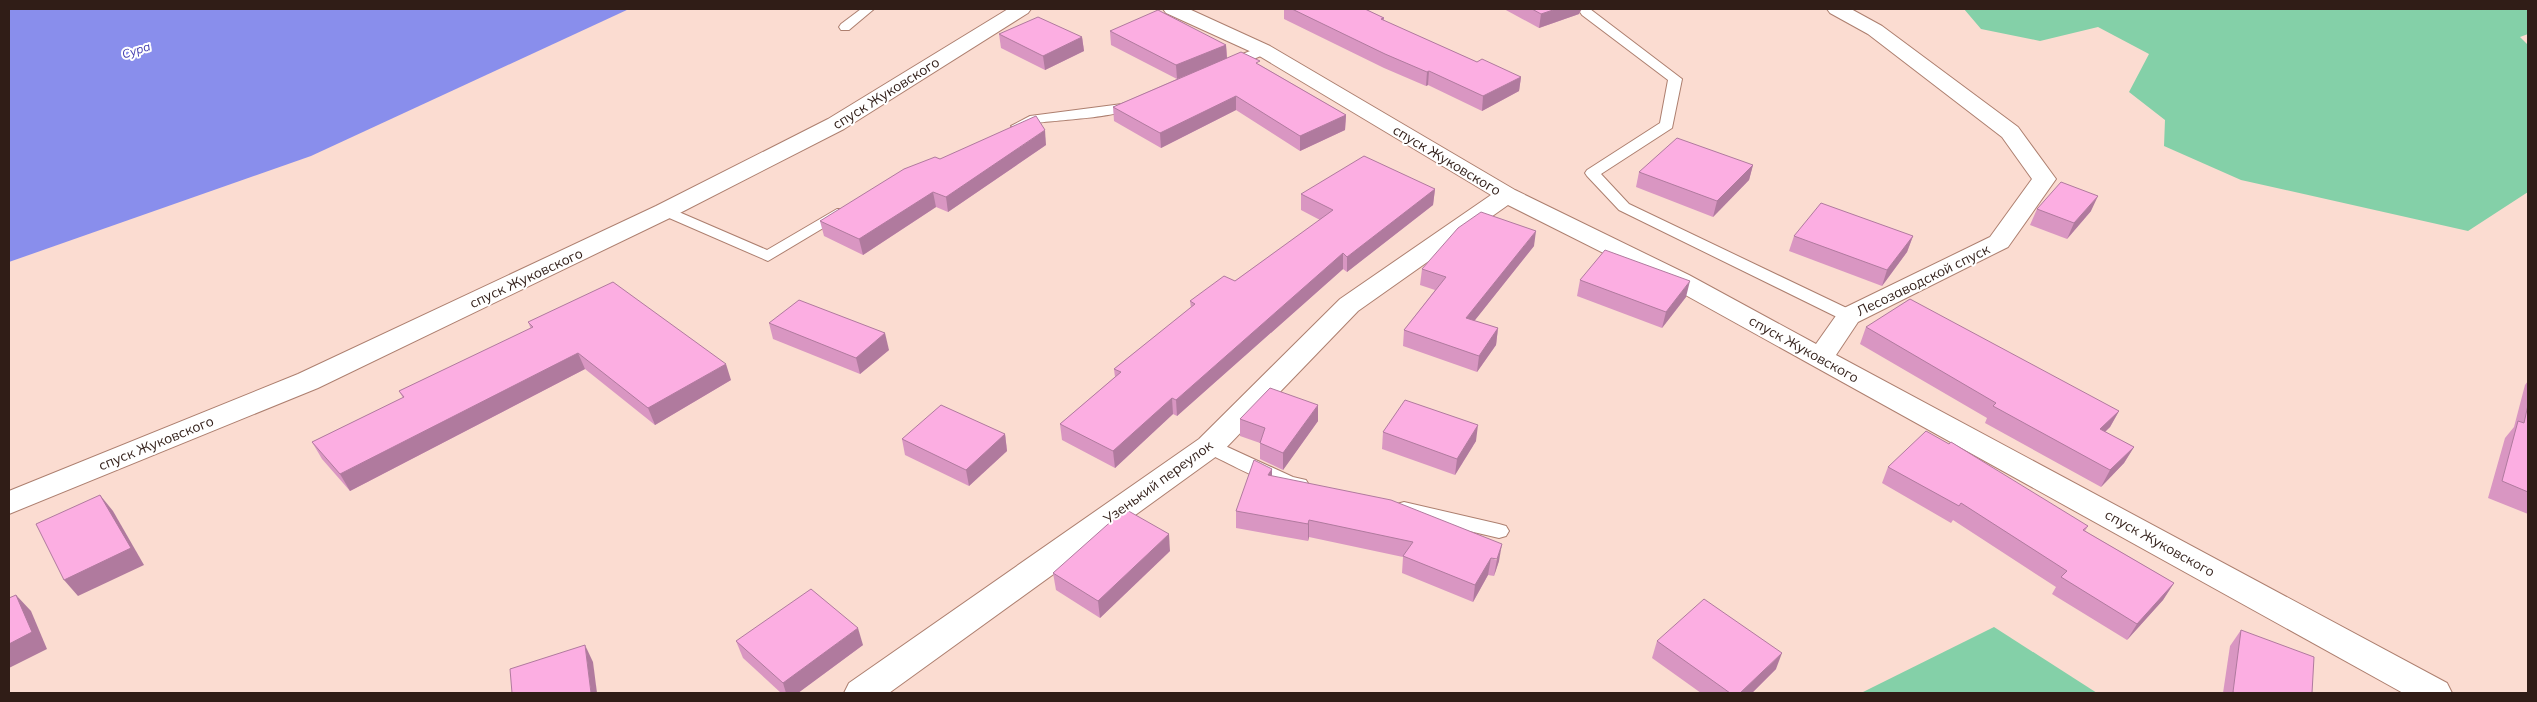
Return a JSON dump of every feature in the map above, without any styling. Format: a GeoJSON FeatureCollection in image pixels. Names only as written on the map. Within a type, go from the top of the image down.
{"type":"FeatureCollection","features":[{"type":"Feature","properties":{"kind":"street","name":"спуск Жуковского"},"geometry":{"type":"LineString","coordinates":[[9,503],[308,382],[665,211],[836,124],[1021,9]]}},
{"type":"Feature","properties":{"kind":"street","name":"спуск Жуковского"},"geometry":{"type":"LineString","coordinates":[[1174,9],[1263,50],[1507,195],[1680,281],[2434,693]]}},
{"type":"Feature","properties":{"kind":"street","name":"Лесозаводской спуск"},"geometry":{"type":"LineString","coordinates":[[1820,358],[1849,316],[1999,242],[2044,179],[2010,132],[1875,30],[1837,9]]}},
{"type":"Feature","properties":{"kind":"street","name":"Узенький переулок"},"geometry":{"type":"LineString","coordinates":[[862,693],[1210,446],[1349,305],[1507,195]]}},
{"type":"Feature","properties":{"kind":"lane"},"geometry":{"type":"LineString","coordinates":[[845,27],[868,9]]}},
{"type":"Feature","properties":{"kind":"lane"},"geometry":{"type":"LineString","coordinates":[[1586,12],[1675,78],[1667,125],[1592,173],[1624,207],[1849,316]]}},
{"type":"Feature","properties":{"kind":"lane"},"geometry":{"type":"LineString","coordinates":[[1217,70],[1263,50]]}},
{"type":"Feature","properties":{"kind":"lane"},"geometry":{"type":"LineString","coordinates":[[1005,132],[1030,120],[1125,108],[1153,96]]}},
{"type":"Feature","properties":{"kind":"lane"},"geometry":{"type":"LineString","coordinates":[[665,211],[768,256],[854,205]]}},
{"type":"Feature","properties":{"kind":"lane"},"geometry":{"type":"LineString","coordinates":[[1210,446],[1289,483],[1318,489]]}},
{"type":"Feature","properties":{"kind":"lane"},"geometry":{"type":"LineString","coordinates":[[1384,505],[1499,531]]}},
{"type":"Feature","properties":{"kind":"green space"},"geometry":{"type":"Polygon","coordinates":[[[1964,9],[2528,9],[2528,34],[2520,37],[2528,45],[2528,192],[2468,231],[2241,180],[2164,146],[2165,120],[2129,92],[2149,54],[2098,27],[2040,41],[1981,29],[1964,9]]]}},
{"type":"Feature","properties":{"kind":"green space"},"geometry":{"type":"Polygon","coordinates":[[[1994,627],[2097,693],[1861,693],[1994,627]]]}},
{"type":"Feature","properties":{"kind":"water","name":"Сура"},"geometry":{"type":"Polygon","coordinates":[[[9,9],[629,9],[311,156],[9,262],[9,9]]]}},
{"type":"Feature","properties":{"kind":"building"},"geometry":{"type":"Polygon","coordinates":[[[1292,9],[1365,9],[1384,18],[1381,19],[1477,62],[1482,59],[1521,77],[1483,96],[1429,71],[1427,72],[1385,54],[1292,9]]]}},
{"type":"Feature","properties":{"kind":"building"},"geometry":{"type":"Polygon","coordinates":[[[1532,9],[1556,9],[1541,14],[1532,9]]]}},
{"type":"Feature","properties":{"kind":"building"},"geometry":{"type":"Polygon","coordinates":[[[1158,10],[1226,45],[1176,65],[1110,31],[1158,10]]]}},
{"type":"Feature","properties":{"kind":"building"},"geometry":{"type":"Polygon","coordinates":[[[1038,17],[1082,37],[1043,56],[999,34],[1038,17]]]}},
{"type":"Feature","properties":{"kind":"building"},"geometry":{"type":"Polygon","coordinates":[[[1241,52],[1260,61],[1256,63],[1346,115],[1300,136],[1236,96],[1160,133],[1113,107],[1241,52]]]}},
{"type":"Feature","properties":{"kind":"building"},"geometry":{"type":"Polygon","coordinates":[[[1036,116],[1045,130],[946,197],[933,192],[859,239],[820,221],[904,169],[935,157],[940,159],[1036,116]]]}},
{"type":"Feature","properties":{"kind":"building"},"geometry":{"type":"Polygon","coordinates":[[[1677,138],[1753,165],[1717,201],[1639,172],[1677,138]]]}},
{"type":"Feature","properties":{"kind":"building"},"geometry":{"type":"Polygon","coordinates":[[[1364,156],[1435,189],[1347,257],[1343,253],[1176,400],[1172,398],[1113,451],[1060,424],[1121,372],[1114,369],[1195,304],[1190,301],[1224,276],[1235,281],[1333,210],[1301,194],[1364,156]]]}},
{"type":"Feature","properties":{"kind":"building"},"geometry":{"type":"Polygon","coordinates":[[[2061,182],[2098,196],[2074,223],[2037,209],[2061,182]]]}},
{"type":"Feature","properties":{"kind":"building"},"geometry":{"type":"Polygon","coordinates":[[[1821,203],[1913,236],[1887,270],[1794,236],[1821,203]]]}},
{"type":"Feature","properties":{"kind":"building"},"geometry":{"type":"Polygon","coordinates":[[[1481,212],[1536,231],[1466,318],[1498,328],[1479,356],[1404,330],[1446,277],[1422,269],[1458,228],[1481,212]]]}},
{"type":"Feature","properties":{"kind":"building"},"geometry":{"type":"Polygon","coordinates":[[[1605,250],[1690,281],[1666,312],[1580,280],[1605,250]]]}},
{"type":"Feature","properties":{"kind":"building"},"geometry":{"type":"Polygon","coordinates":[[[613,282],[726,364],[648,408],[578,353],[340,474],[312,442],[404,397],[399,391],[533,327],[528,322],[613,282]]]}},
{"type":"Feature","properties":{"kind":"building"},"geometry":{"type":"Polygon","coordinates":[[[1910,299],[2119,411],[2100,429],[2134,447],[2110,470],[1993,406],[1996,403],[1866,327],[1910,299]]]}},
{"type":"Feature","properties":{"kind":"building"},"geometry":{"type":"Polygon","coordinates":[[[799,300],[885,333],[856,358],[769,323],[799,300]]]}},
{"type":"Feature","properties":{"kind":"building"},"geometry":{"type":"Polygon","coordinates":[[[1270,388],[1318,405],[1283,453],[1260,443],[1265,428],[1240,419],[1270,388]]]}},
{"type":"Feature","properties":{"kind":"building"},"geometry":{"type":"Polygon","coordinates":[[[1405,400],[1478,425],[1457,459],[1383,432],[1405,400]]]}},
{"type":"Feature","properties":{"kind":"building"},"geometry":{"type":"Polygon","coordinates":[[[941,405],[1005,434],[966,470],[902,439],[941,405]]]}},
{"type":"Feature","properties":{"kind":"building"},"geometry":{"type":"Polygon","coordinates":[[[2528,405],[2528,492],[2502,481],[2518,421],[2524,423],[2528,405]]]}},
{"type":"Feature","properties":{"kind":"building"},"geometry":{"type":"Polygon","coordinates":[[[1926,431],[1949,444],[1951,442],[2088,526],[2083,530],[2174,583],[2137,624],[2061,577],[2067,571],[1961,503],[1959,506],[1888,467],[1926,431]]]}},
{"type":"Feature","properties":{"kind":"building"},"geometry":{"type":"Polygon","coordinates":[[[1254,460],[1272,469],[1268,475],[1391,500],[1502,544],[1497,559],[1491,558],[1475,585],[1403,556],[1413,542],[1309,520],[1308,524],[1236,511],[1254,460]]]}},
{"type":"Feature","properties":{"kind":"building"},"geometry":{"type":"Polygon","coordinates":[[[100,495],[131,548],[64,580],[36,524],[100,495]]]}},
{"type":"Feature","properties":{"kind":"building"},"geometry":{"type":"Polygon","coordinates":[[[1125,509],[1169,534],[1098,601],[1053,573],[1125,509]]]}},
{"type":"Feature","properties":{"kind":"building"},"geometry":{"type":"Polygon","coordinates":[[[811,589],[858,628],[783,683],[736,641],[811,589]]]}},
{"type":"Feature","properties":{"kind":"building"},"geometry":{"type":"Polygon","coordinates":[[[16,595],[32,632],[9,644],[9,598],[16,595]]]}},
{"type":"Feature","properties":{"kind":"building"},"geometry":{"type":"Polygon","coordinates":[[[1704,599],[1782,653],[1740,693],[1730,693],[1657,641],[1704,599]]]}},
{"type":"Feature","properties":{"kind":"building"},"geometry":{"type":"Polygon","coordinates":[[[2241,630],[2314,657],[2312,693],[2233,692],[2241,630]]]}},
{"type":"Feature","properties":{"kind":"building"},"geometry":{"type":"Polygon","coordinates":[[[585,645],[591,693],[512,693],[510,669],[585,645]]]}}]}
